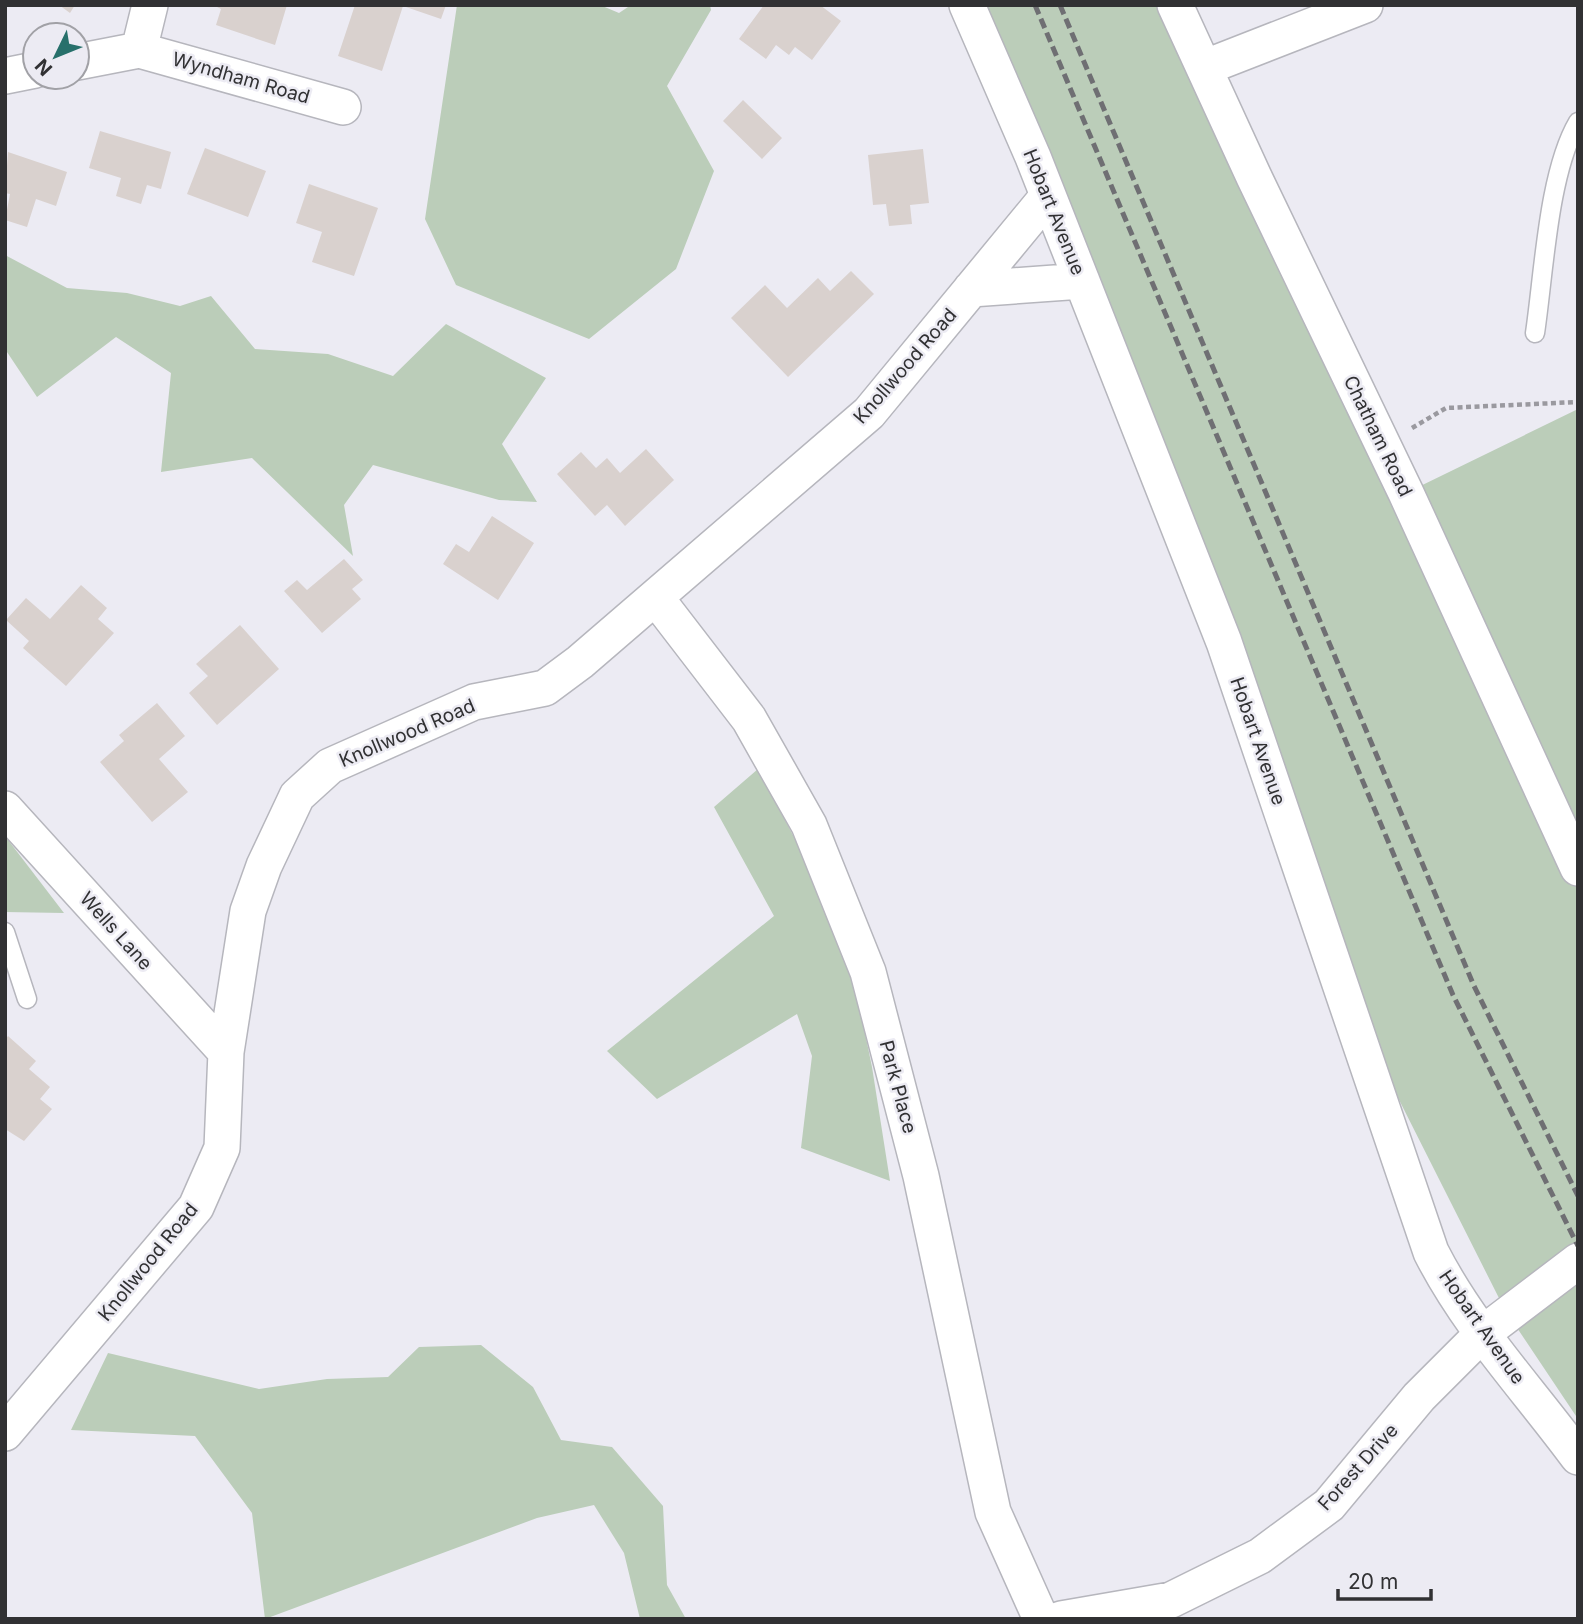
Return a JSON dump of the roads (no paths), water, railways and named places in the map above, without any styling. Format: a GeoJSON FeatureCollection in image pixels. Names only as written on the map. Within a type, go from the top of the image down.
{"type":"FeatureCollection","features":[{"type":"Feature","properties":{"kind":"street"},"geometry":{"type":"LineString","coordinates":[[139,50],[150,5]]}},
{"type":"Feature","properties":{"kind":"street","name":"Hobart Avenue"},"geometry":{"type":"LineString","coordinates":[[967,5],[1048,196],[1224,642],[1431,1252],[1449,1288],[1578,1457]]}},
{"type":"Feature","properties":{"kind":"street","name":"Chatham Road"},"geometry":{"type":"LineString","coordinates":[[1175,5],[1206,67],[1254,177],[1406,493],[1578,868]]}},
{"type":"Feature","properties":{"kind":"street"},"geometry":{"type":"LineString","coordinates":[[1206,67],[1365,5]]}},
{"type":"Feature","properties":{"kind":"street","name":"Wyndham Road"},"geometry":{"type":"LineString","coordinates":[[91,59],[139,50],[342,107]]}},
{"type":"Feature","properties":{"kind":"street","name":"Knollwood Road"},"geometry":{"type":"LineString","coordinates":[[5,1433],[196,1207],[222,1148],[226,1052],[248,911],[264,866],[297,796],[330,766],[418,726],[474,702],[545,688],[656,598],[869,413],[1048,196]]}},
{"type":"Feature","properties":{"kind":"street"},"geometry":{"type":"LineString","coordinates":[[971,289],[1082,282]]}},
{"type":"Feature","properties":{"kind":"street","name":"Park Place"},"geometry":{"type":"LineString","coordinates":[[656,598],[756,730],[809,825],[868,972],[921,1177],[993,1512],[1041,1619]]}},
{"type":"Feature","properties":{"kind":"street","name":"Wells Lane"},"geometry":{"type":"LineString","coordinates":[[5,809],[226,1052]]}},
{"type":"Feature","properties":{"kind":"street","name":"Forest Drive"},"geometry":{"type":"LineString","coordinates":[[1061,1619],[1171,1600],[1261,1556],[1329,1505],[1419,1397],[1482,1334],[1578,1261]]}},
{"type":"Feature","properties":{"kind":"lane"},"geometry":{"type":"LineString","coordinates":[[1535,333],[1555,195],[1568,138],[1578,122]]}},
{"type":"Feature","properties":{"kind":"lane"},"geometry":{"type":"LineString","coordinates":[[5,932],[27,999]]}},
{"type":"Feature","properties":{"kind":"railway"},"geometry":{"type":"LineString","coordinates":[[1035,5],[1453,995],[1578,1246]]}},
{"type":"Feature","properties":{"kind":"railway"},"geometry":{"type":"LineString","coordinates":[[1060,5],[1474,986],[1578,1196]]}}]}
